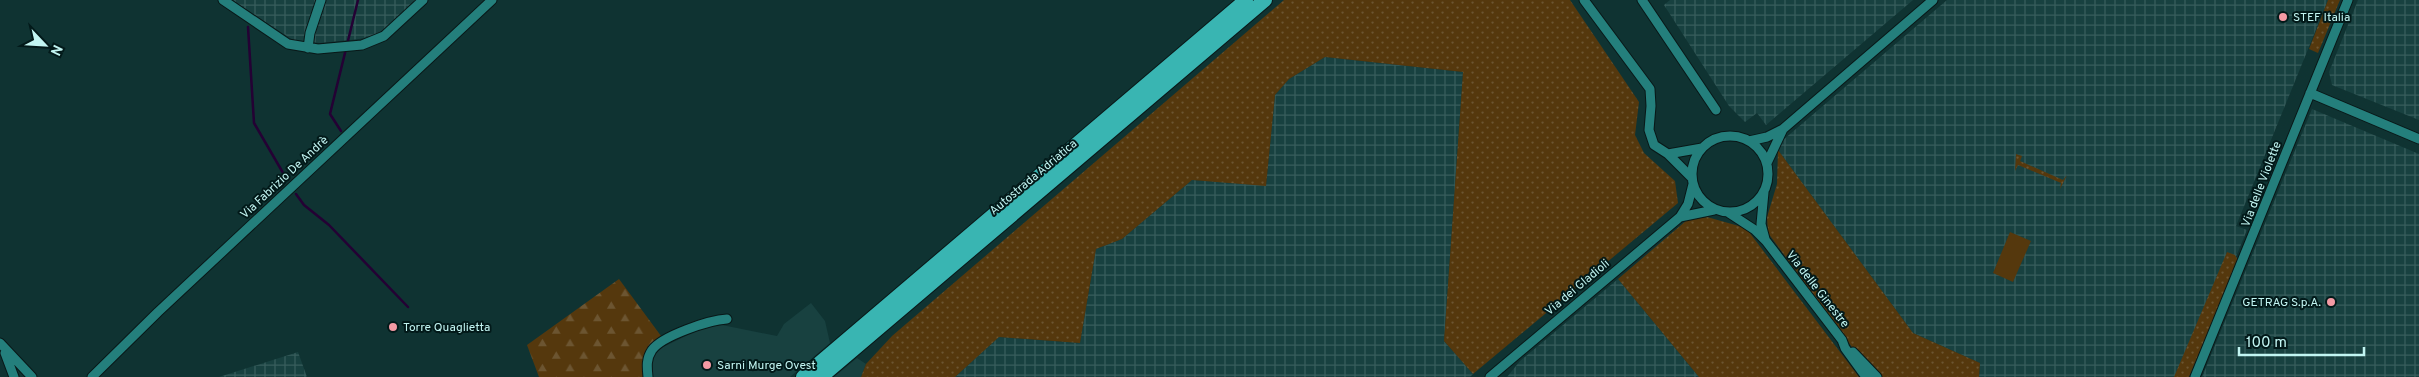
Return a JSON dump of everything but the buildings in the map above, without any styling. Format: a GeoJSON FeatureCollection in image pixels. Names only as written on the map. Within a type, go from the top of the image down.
{"type":"FeatureCollection","features":[{"type":"Feature","properties":{"kind":"highway","name":"Autostrada Adriatica"},"geometry":{"type":"LineString","coordinates":[[803,377],[1246,0]]}},
{"type":"Feature","properties":{"kind":"highway","name":"Autostrada Adriatica"},"geometry":{"type":"LineString","coordinates":[[821,377],[1265,0]]}},
{"type":"Feature","properties":{"kind":"street"},"geometry":{"type":"LineString","coordinates":[[308,48],[310,33],[321,0]]}},
{"type":"Feature","properties":{"kind":"street"},"geometry":{"type":"LineString","coordinates":[[229,2],[288,44],[318,49],[362,45],[384,36],[423,0]]}},
{"type":"Feature","properties":{"kind":"street","name":"Via Fabrizio De Andrè"},"geometry":{"type":"LineString","coordinates":[[91,376],[492,0]]}},
{"type":"Feature","properties":{"kind":"street"},"geometry":{"type":"LineString","coordinates":[[1584,0],[1650,89],[1649,130],[1654,145],[1668,154],[1692,181],[1697,194],[1705,204],[1715,210]]}},
{"type":"Feature","properties":{"kind":"street"},"geometry":{"type":"LineString","coordinates":[[1642,0],[1716,110]]}},
{"type":"Feature","properties":{"kind":"street"},"geometry":{"type":"LineString","coordinates":[[1749,141],[1767,137],[1783,128],[1933,0]]}},
{"type":"Feature","properties":{"kind":"street","name":"Via delle Violette"},"geometry":{"type":"LineString","coordinates":[[2196,377],[2348,0]]}},
{"type":"Feature","properties":{"kind":"street"},"geometry":{"type":"LineString","coordinates":[[2310,93],[2419,139]]}},
{"type":"Feature","properties":{"kind":"street"},"geometry":{"type":"LineString","coordinates":[[1767,163],[1783,128]]}},
{"type":"Feature","properties":{"kind":"street"},"geometry":{"type":"LineString","coordinates":[[1668,154],[1702,148],[1720,137],[1732,135],[1749,141],[1761,151],[1767,163],[1769,172],[1764,192]]}},
{"type":"Feature","properties":{"kind":"street","name":"Via dei Gladioli"},"geometry":{"type":"LineString","coordinates":[[1490,377],[1680,217],[1688,204],[1695,159],[1702,148]]}},
{"type":"Feature","properties":{"kind":"street","name":"Via dei Gladioli"},"geometry":{"type":"LineString","coordinates":[[1680,217],[1715,210],[1729,213],[1748,209],[1756,203],[1764,192]]}},
{"type":"Feature","properties":{"kind":"street","name":"Via delle Ginestre"},"geometry":{"type":"LineString","coordinates":[[1764,192],[1761,224],[1766,241]]}},
{"type":"Feature","properties":{"kind":"street","name":"Via delle Ginestre"},"geometry":{"type":"LineString","coordinates":[[1729,213],[1755,230],[1766,241],[1842,340],[1844,348],[1866,377]]}},
{"type":"Feature","properties":{"kind":"street"},"geometry":{"type":"LineString","coordinates":[[648,377],[648,358],[656,346],[664,340],[715,320],[727,319]]}},
{"type":"Feature","properties":{"kind":"street"},"geometry":{"type":"LineString","coordinates":[[1842,340],[1876,377]]}},
{"type":"Feature","properties":{"kind":"street"},"geometry":{"type":"LineString","coordinates":[[1,344],[14,377]]}},
{"type":"Feature","properties":{"kind":"street"},"geometry":{"type":"LineString","coordinates":[[1,344],[32,377]]}},
{"type":"Feature","properties":{"kind":"shaded area"},"geometry":{"type":"Polygon","coordinates":[[[232,0],[416,0],[389,26],[375,35],[359,39],[320,43],[293,40],[232,0]]]}},
{"type":"Feature","properties":{"kind":"shaded area"},"geometry":{"type":"Polygon","coordinates":[[[1670,0],[1913,0],[1766,125],[1757,113],[1745,122],[1729,106],[1664,5],[1670,0]]]}},
{"type":"Feature","properties":{"kind":"shaded area"},"geometry":{"type":"Polygon","coordinates":[[[1947,0],[2328,0],[2236,226],[2247,230],[2186,377],[1979,377],[1980,363],[1913,333],[1778,150],[1783,140],[1947,0]]]}},
{"type":"Feature","properties":{"kind":"shaded area"},"geometry":{"type":"Polygon","coordinates":[[[2358,0],[2419,0],[2419,120],[2332,85],[2329,72],[2358,0]]]}},
{"type":"Feature","properties":{"kind":"shaded area"},"geometry":{"type":"Polygon","coordinates":[[[1325,57],[1463,72],[1444,341],[1473,374],[1470,377],[955,377],[999,337],[1080,343],[1096,249],[1122,239],[1192,180],[1266,185],[1275,95],[1289,79],[1325,57]]]}},
{"type":"Feature","properties":{"kind":"shaded area"},"geometry":{"type":"Polygon","coordinates":[[[2312,109],[2419,154],[2419,377],[2202,377],[2312,109]]]}},
{"type":"Feature","properties":{"kind":"shaded area"},"geometry":{"type":"Polygon","coordinates":[[[1618,279],[1699,377],[1507,377],[1520,361],[1618,279]]]}},
{"type":"Feature","properties":{"kind":"shaded area"},"geometry":{"type":"Polygon","coordinates":[[[811,303],[825,321],[830,343],[790,377],[652,377],[652,357],[663,347],[694,332],[722,325],[777,336],[784,324],[811,303]]]}},
{"type":"Feature","properties":{"kind":"shaded area"},"geometry":{"type":"Polygon","coordinates":[[[298,352],[307,377],[219,377],[298,352]]]}},
{"type":"Feature","properties":{"kind":"shaded area"},"geometry":{"type":"Polygon","coordinates":[[[857,358],[866,364],[861,377],[834,377],[857,358]]]}},
{"type":"Feature","properties":{"kind":"green space"},"geometry":{"type":"Polygon","coordinates":[[[1284,0],[1570,0],[1639,102],[1635,135],[1644,153],[1675,181],[1678,203],[1473,374],[1444,341],[1463,72],[1325,57],[1289,79],[1275,95],[1266,186],[1192,180],[1122,239],[1096,249],[1080,343],[999,337],[955,377],[861,377],[866,364],[892,336],[1284,0]]]}},
{"type":"Feature","properties":{"kind":"green space"},"geometry":{"type":"Polygon","coordinates":[[[2328,0],[2340,0],[2318,53],[2309,49],[2328,0]]]}},
{"type":"Feature","properties":{"kind":"green space"},"geometry":{"type":"Polygon","coordinates":[[[1778,150],[1913,333],[1980,363],[1979,377],[1874,377],[1768,233],[1767,217],[1777,184],[1778,150]]]}},
{"type":"Feature","properties":{"kind":"green space"},"geometry":{"type":"Polygon","coordinates":[[[2016,154],[2022,156],[2020,161],[2063,180],[2067,175],[2060,189],[2061,183],[2018,165],[2015,171],[2016,154]]]}},
{"type":"Feature","properties":{"kind":"green space"},"geometry":{"type":"Polygon","coordinates":[[[1707,217],[1746,228],[1859,377],[1699,377],[1618,279],[1687,220],[1707,217]]]}},
{"type":"Feature","properties":{"kind":"green space"},"geometry":{"type":"Polygon","coordinates":[[[2010,232],[2031,241],[2013,282],[1993,273],[2010,232]]]}},
{"type":"Feature","properties":{"kind":"green space"},"geometry":{"type":"Polygon","coordinates":[[[2227,252],[2235,255],[2238,260],[2189,377],[2174,377],[2227,252]]]}},
{"type":"Feature","properties":{"kind":"green space"},"geometry":{"type":"Polygon","coordinates":[[[619,279],[664,340],[656,346],[648,377],[539,377],[527,345],[619,279]]]}},
{"type":"Feature","properties":{"kind":"waterway"},"geometry":{"type":"LineString","coordinates":[[341,131],[330,114],[358,0]]}},
{"type":"Feature","properties":{"kind":"waterway"},"geometry":{"type":"LineString","coordinates":[[248,27],[254,123],[286,178]]}},
{"type":"Feature","properties":{"kind":"waterway"},"geometry":{"type":"LineString","coordinates":[[296,194],[304,205],[329,225],[408,307]]}},
{"type":"Feature","properties":{"kind":"place","name":"STEF Italia"},"geometry":{"type":"Point","coordinates":[2283,17]}},
{"type":"Feature","properties":{"kind":"place","name":"GETRAG S.p.A."},"geometry":{"type":"Point","coordinates":[2331,302]}},
{"type":"Feature","properties":{"kind":"place","name":"Torre Quaglietta"},"geometry":{"type":"Point","coordinates":[393,327]}},
{"type":"Feature","properties":{"kind":"place","name":"Sarni Murge Ovest"},"geometry":{"type":"Point","coordinates":[707,365]}}]}
